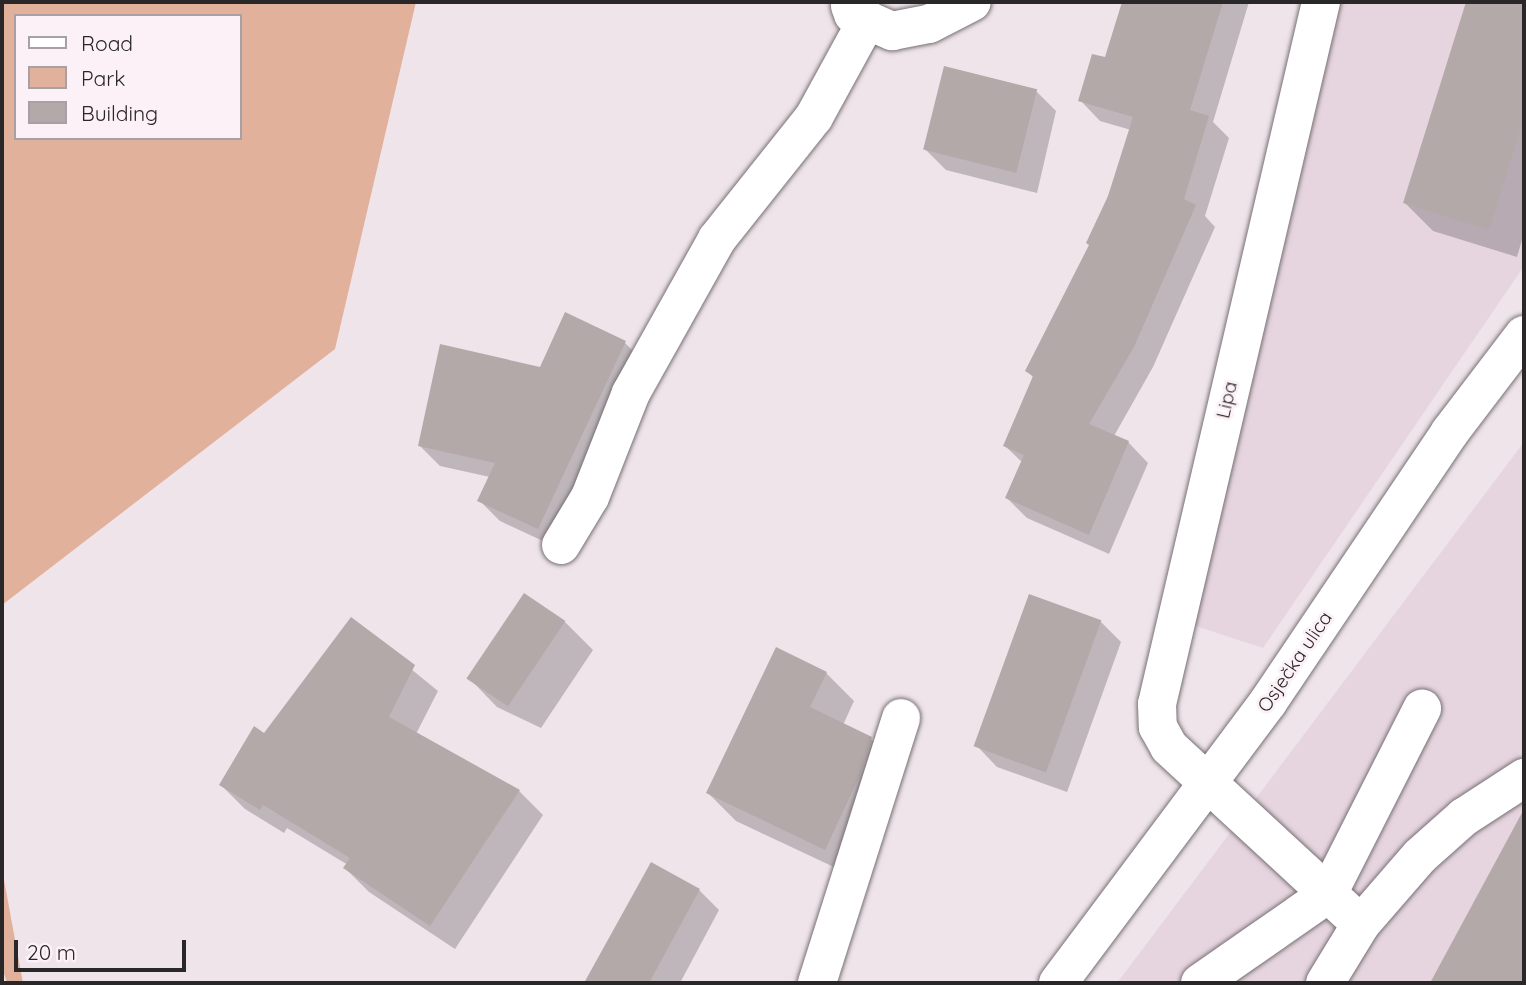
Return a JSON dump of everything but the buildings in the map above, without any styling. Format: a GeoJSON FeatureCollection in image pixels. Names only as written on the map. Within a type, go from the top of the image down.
{"type":"FeatureCollection","features":[{"type":"Feature","properties":{"kind":"street"},"geometry":{"type":"LineString","coordinates":[[561,545],[590,497],[631,393],[717,239],[814,117],[857,11],[892,31],[929,24],[972,2]]}},
{"type":"Feature","properties":{"kind":"street","name":"Lipa"},"geometry":{"type":"LineString","coordinates":[[1321,2],[1157,704],[1158,727],[1169,747],[1206,784],[1361,924]]}},
{"type":"Feature","properties":{"kind":"street","name":"Osječka ulica"},"geometry":{"type":"LineString","coordinates":[[1058,983],[1268,702],[1450,432],[1524,335]]}},
{"type":"Feature","properties":{"kind":"street"},"geometry":{"type":"LineString","coordinates":[[1200,983],[1328,894],[1422,709]]}},
{"type":"Feature","properties":{"kind":"street"},"geometry":{"type":"LineString","coordinates":[[817,983],[901,718]]}},
{"type":"Feature","properties":{"kind":"street"},"geometry":{"type":"LineString","coordinates":[[1325,983],[1361,924],[1429,848],[1464,817],[1524,778]]}},
{"type":"Feature","properties":{"kind":"shaded area"},"geometry":{"type":"Polygon","coordinates":[[[1317,2],[1524,2],[1524,266],[1263,648],[1162,615],[1317,2]]]}},
{"type":"Feature","properties":{"kind":"shaded area"},"geometry":{"type":"Polygon","coordinates":[[[1524,442],[1524,983],[1117,983],[1524,442]]]}},
{"type":"Feature","properties":{"kind":"green space"},"geometry":{"type":"Polygon","coordinates":[[[2,2],[416,2],[335,349],[2,605],[2,2]]]}},
{"type":"Feature","properties":{"kind":"green space"},"geometry":{"type":"Polygon","coordinates":[[[2,869],[23,983],[7,983],[2,967],[2,869]]]}}]}
